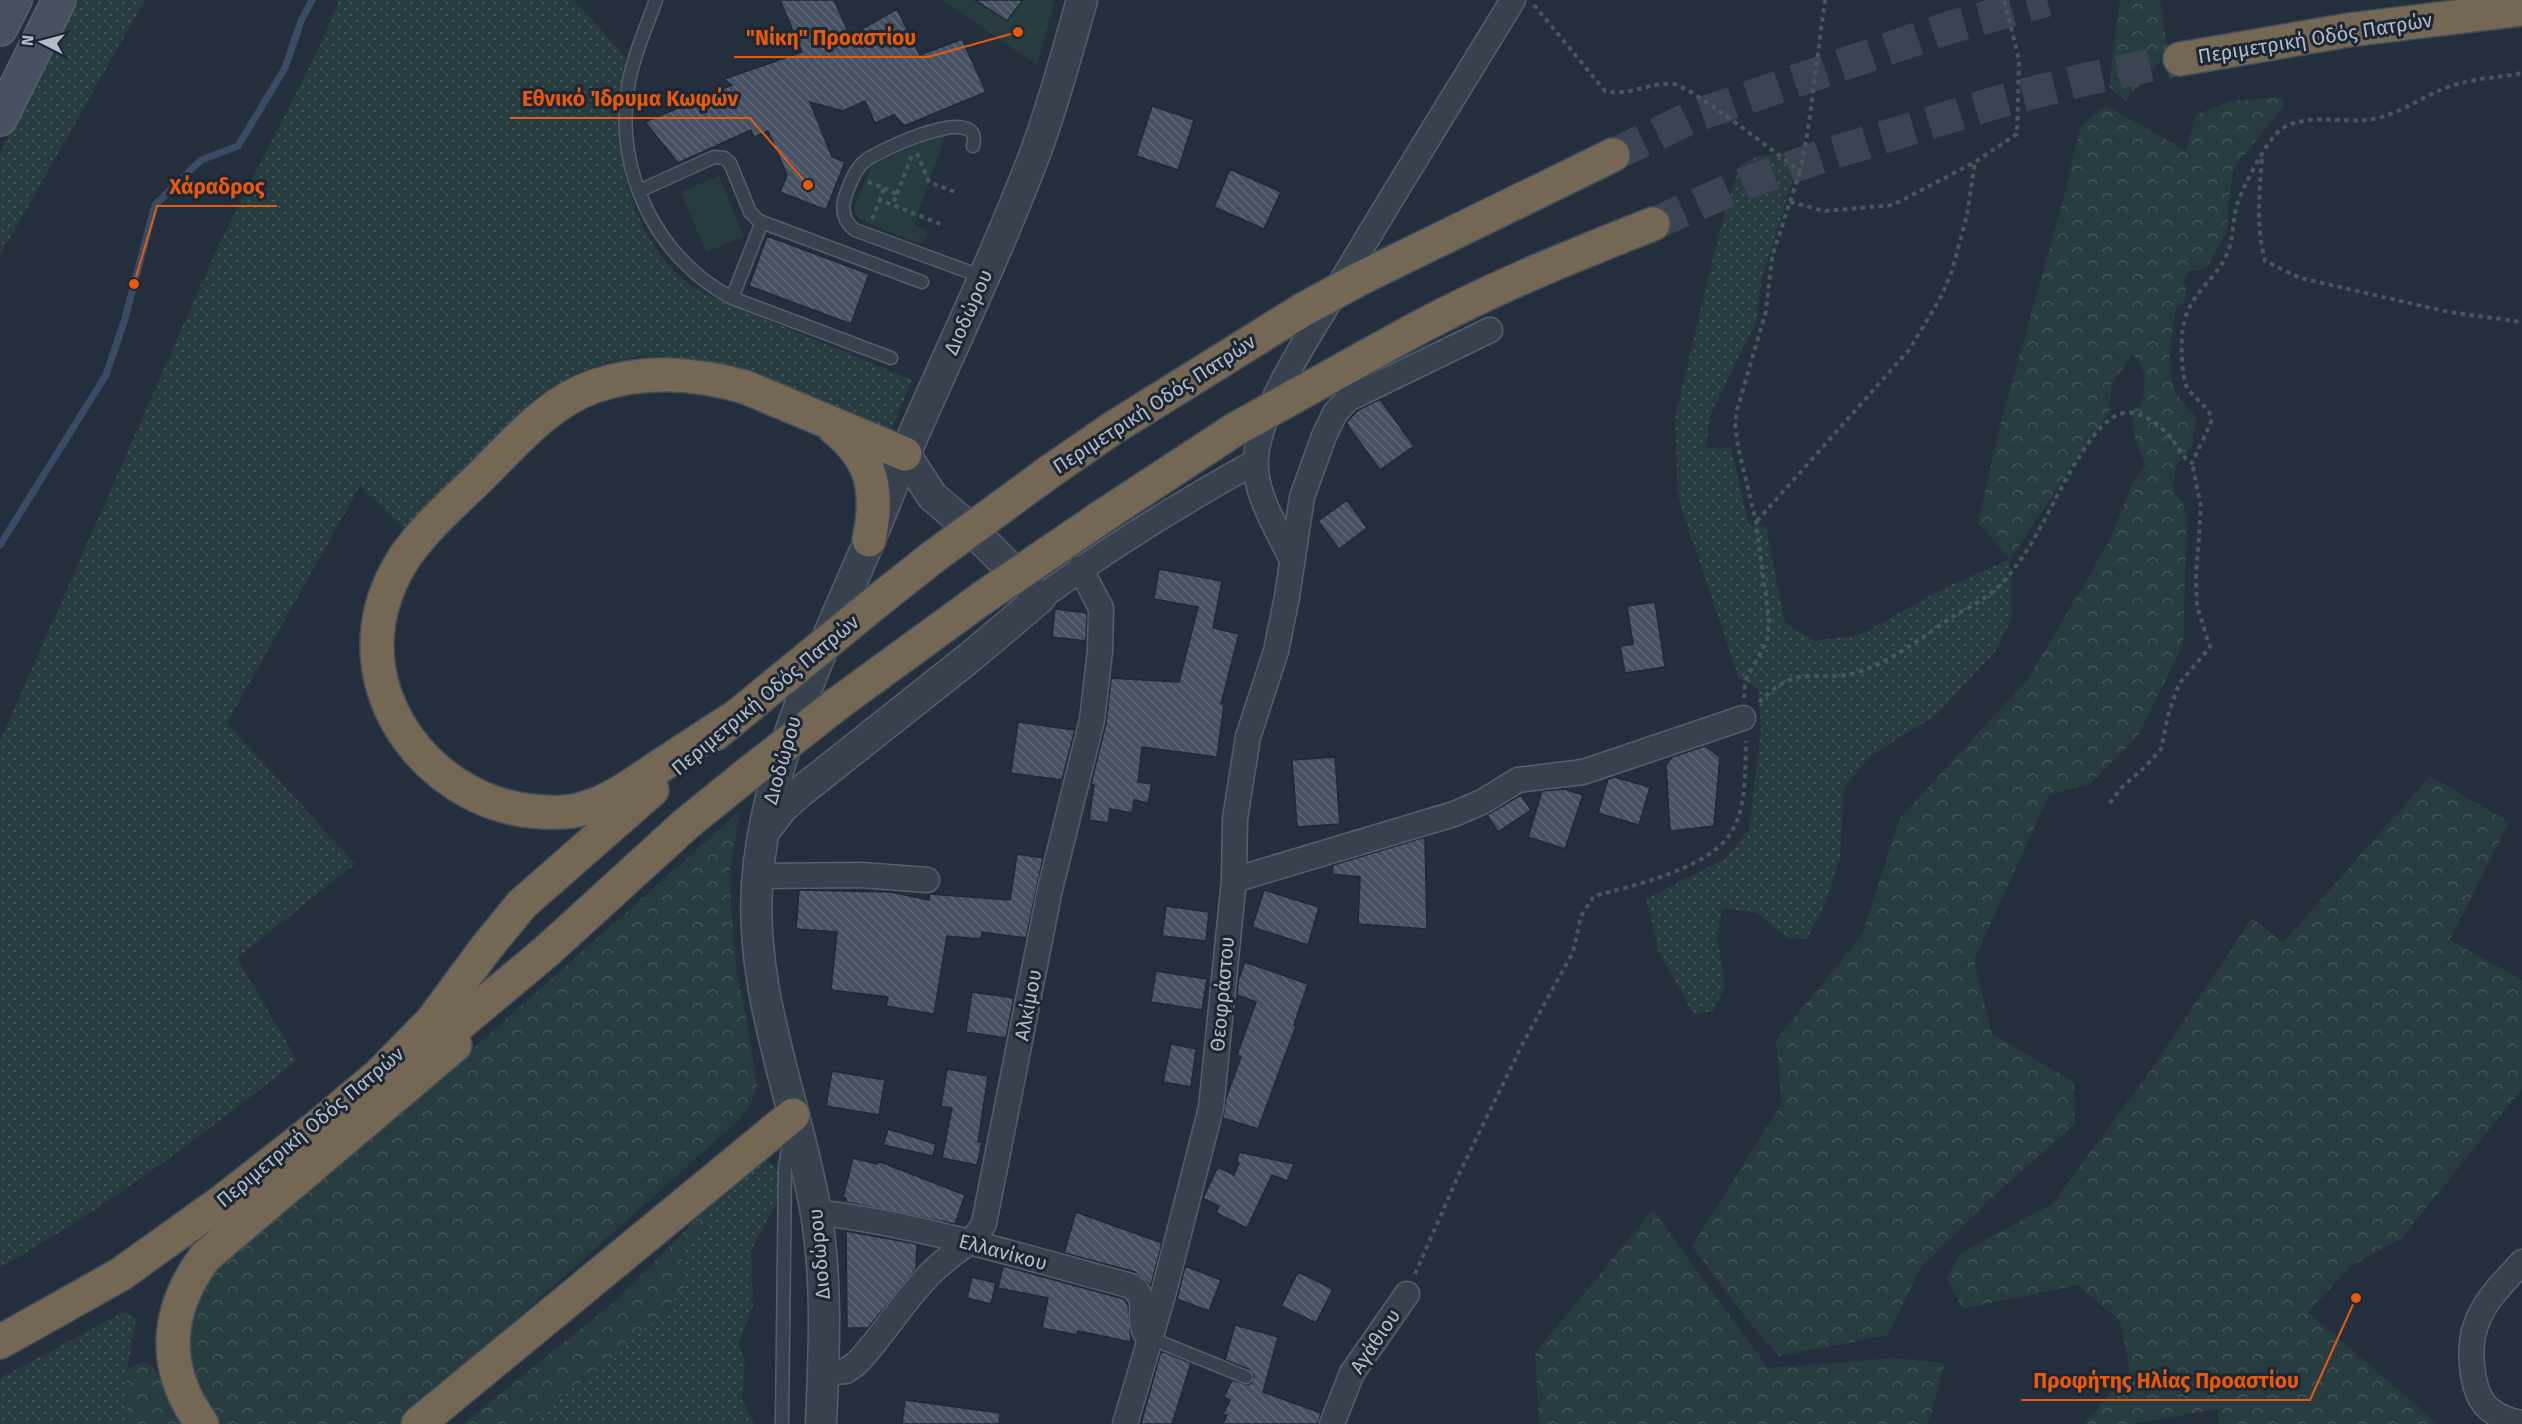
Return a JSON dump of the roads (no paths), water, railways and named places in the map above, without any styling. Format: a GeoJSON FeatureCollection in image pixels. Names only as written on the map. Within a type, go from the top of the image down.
{"type":"FeatureCollection","features":[{"type":"Feature","properties":{"kind":"highway","name":"Περιμετρική Οδός Πατρών"},"geometry":{"type":"LineString","coordinates":[[2180,59],[2349,30],[2522,9]]}},
{"type":"Feature","properties":{"kind":"highway","name":"Περιμετρική Οδός Πατρών"},"geometry":{"type":"LineString","coordinates":[[0,1342],[121,1274],[174,1238],[284,1155],[378,1076],[432,1021],[522,904],[732,719],[933,557],[1113,428],[1304,309],[1363,277],[1613,155]]}},
{"type":"Feature","properties":{"kind":"highway","name":"Περιμετρική Οδός Πατρών"},"geometry":{"type":"LineString","coordinates":[[0,1359],[77,1318],[184,1250],[272,1182],[548,950],[686,825],[744,777],[837,704],[981,598],[1234,430],[1304,391],[1421,326],[1479,298],[1546,267],[1653,224]]}},
{"type":"Feature","properties":{"kind":"highway"},"geometry":{"type":"LineString","coordinates":[[732,719],[624,790],[584,809],[542,812],[495,804],[459,788],[441,775],[410,741],[398,722],[385,696],[379,674],[378,628],[384,600],[405,556],[425,531],[532,427],[573,395],[618,379],[645,375],[693,375],[745,387],[905,454]]}},
{"type":"Feature","properties":{"kind":"highway"},"geometry":{"type":"LineString","coordinates":[[816,416],[854,446],[870,475],[874,512],[870,540]]}},
{"type":"Feature","properties":{"kind":"highway"},"geometry":{"type":"LineString","coordinates":[[202,1424],[182,1391],[176,1376],[172,1347],[177,1312],[186,1286],[194,1273],[206,1257],[496,1010],[532,977],[548,950]]}},
{"type":"Feature","properties":{"kind":"highway"},"geometry":{"type":"LineString","coordinates":[[418,1424],[793,1115]]}},
{"type":"Feature","properties":{"kind":"main road"},"geometry":{"type":"LineString","coordinates":[[0,29],[15,0]]}},
{"type":"Feature","properties":{"kind":"main road"},"geometry":{"type":"LineString","coordinates":[[0,118],[59,0]]}},
{"type":"Feature","properties":{"kind":"street","name":"Διοδώρου"},"geometry":{"type":"LineString","coordinates":[[821,1424],[824,1298],[816,1212],[804,1156],[770,1030],[756,942],[757,876],[763,834],[772,789],[797,708],[905,454],[984,278],[1036,150],[1082,0]]}},
{"type":"Feature","properties":{"kind":"street"},"geometry":{"type":"LineString","coordinates":[[1292,560],[1263,498],[1255,462],[1257,447],[1267,417],[1312,331],[1513,0]]}},
{"type":"Feature","properties":{"kind":"street","name":"Θεοφράστου"},"geometry":{"type":"LineString","coordinates":[[1125,1424],[1185,1214],[1211,1108],[1234,880],[1235,819],[1242,768],[1248,737],[1276,651],[1302,497],[1320,445],[1335,413],[1348,399],[1491,330]]}},
{"type":"Feature","properties":{"kind":"street"},"geometry":{"type":"LineString","coordinates":[[905,454],[932,496],[981,537],[1040,598]]}},
{"type":"Feature","properties":{"kind":"street"},"geometry":{"type":"LineString","coordinates":[[763,834],[782,808],[800,792],[969,658],[1040,598],[1080,568],[1196,494],[1255,462]]}},
{"type":"Feature","properties":{"kind":"street","name":"Αλκίμου"},"geometry":{"type":"LineString","coordinates":[[823,1373],[846,1371],[857,1363],[918,1287],[944,1260],[969,1243],[981,1230],[986,1215],[1050,889],[1092,720],[1100,651],[1101,608],[1090,583],[1080,568]]}},
{"type":"Feature","properties":{"kind":"street"},"geometry":{"type":"LineString","coordinates":[[1234,880],[1454,814],[1482,802],[1518,780],[1583,772],[1743,718]]}},
{"type":"Feature","properties":{"kind":"street"},"geometry":{"type":"LineString","coordinates":[[757,876],[862,876],[927,880]]}},
{"type":"Feature","properties":{"kind":"street","name":"Ελλανίκου"},"geometry":{"type":"LineString","coordinates":[[816,1212],[882,1222],[1131,1286],[1140,1292],[1143,1303],[1142,1323],[1144,1332],[1150,1338]]}},
{"type":"Feature","properties":{"kind":"street"},"geometry":{"type":"LineString","coordinates":[[2522,1262],[2488,1300],[2476,1324],[2471,1343],[2472,1368],[2478,1390],[2487,1407],[2506,1420],[2522,1424]]}},
{"type":"Feature","properties":{"kind":"street","name":"Αγάθιου"},"geometry":{"type":"LineString","coordinates":[[1332,1424],[1352,1373],[1407,1294]]}},
{"type":"Feature","properties":{"kind":"lane"},"geometry":{"type":"LineString","coordinates":[[656,0],[632,69],[626,104],[627,140],[639,191],[652,220],[674,254],[704,282],[732,298],[891,358]]}},
{"type":"Feature","properties":{"kind":"lane"},"geometry":{"type":"LineString","coordinates":[[973,146],[974,135],[968,130],[954,127],[936,128],[871,157],[853,176],[845,199],[845,218],[852,227],[866,234],[984,278]]}},
{"type":"Feature","properties":{"kind":"lane"},"geometry":{"type":"LineString","coordinates":[[639,191],[714,158],[724,158],[730,163],[750,212],[762,222],[922,282]]}},
{"type":"Feature","properties":{"kind":"lane"},"geometry":{"type":"LineString","coordinates":[[732,298],[762,222]]}},
{"type":"Feature","properties":{"kind":"lane"},"geometry":{"type":"LineString","coordinates":[[782,1424],[785,1167],[793,1115]]}},
{"type":"Feature","properties":{"kind":"lane"},"geometry":{"type":"LineString","coordinates":[[1150,1338],[1246,1377]]}},
{"type":"Feature","properties":{"kind":"waterway"},"geometry":{"type":"LineString","coordinates":[[0,545],[106,375],[124,322],[155,205],[201,160],[238,146],[285,68],[301,21],[312,0]]}},
{"type":"Feature","properties":{"kind":"tunnel"},"geometry":{"type":"LineString","coordinates":[[1613,155],[1692,117],[1948,28],[2047,0]]}},
{"type":"Feature","properties":{"kind":"tunnel"},"geometry":{"type":"LineString","coordinates":[[1653,224],[1746,183],[1826,155],[2001,101],[2180,59]]}},
{"type":"Feature","properties":{"kind":"place","name":"\"Νίκη\" Προαστίου"},"geometry":{"type":"Point","coordinates":[1018,32]}},
{"type":"Feature","properties":{"kind":"place","name":"Εθνικό Ίδρυμα Κωφών"},"geometry":{"type":"Point","coordinates":[808,185]}},
{"type":"Feature","properties":{"kind":"place","name":"Χάραδρος"},"geometry":{"type":"Point","coordinates":[134,284]}},
{"type":"Feature","properties":{"kind":"place","name":"Προφήτης Ηλίας Προαστίου"},"geometry":{"type":"Point","coordinates":[2356,1298]}}]}
